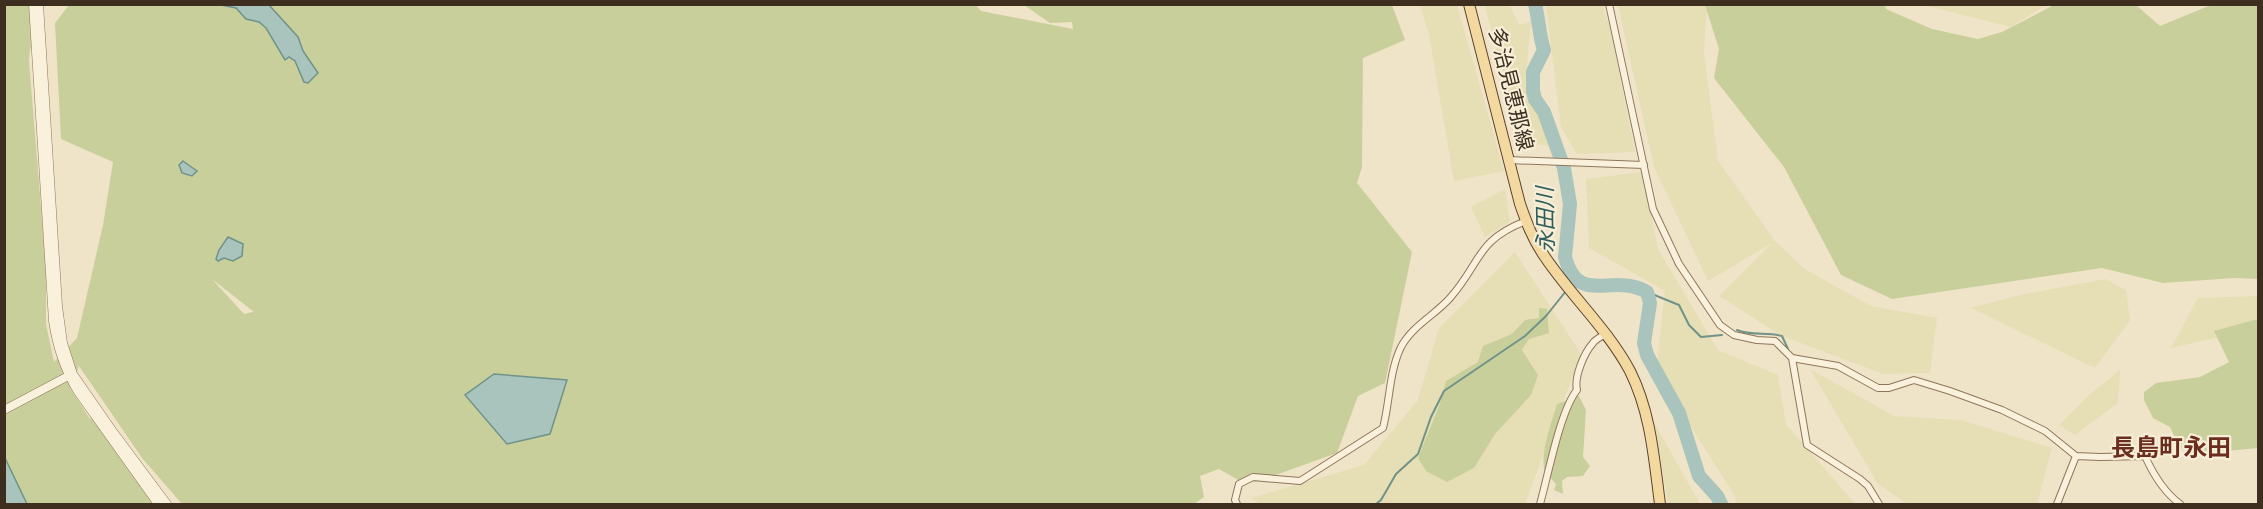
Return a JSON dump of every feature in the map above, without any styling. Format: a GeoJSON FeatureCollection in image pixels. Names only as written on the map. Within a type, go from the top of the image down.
{"type":"FeatureCollection","features":[{"type":"Feature","properties":{"kind":"main road","name":"多治見恵那線"},"geometry":{"type":"LineString","coordinates":[[1469,4],[1526,221],[1543,254],[1605,334],[1630,372],[1642,400],[1652,444],[1660,504]]}},
{"type":"Feature","properties":{"kind":"street"},"geometry":{"type":"LineString","coordinates":[[33,4],[53,321],[58,350],[71,375],[158,504]]}},
{"type":"Feature","properties":{"kind":"street"},"geometry":{"type":"LineString","coordinates":[[39,4],[60,329],[71,375],[167,504]]}},
{"type":"Feature","properties":{"kind":"street"},"geometry":{"type":"LineString","coordinates":[[1609,4],[1653,209],[1679,264],[1720,325],[1734,335],[1775,341],[1792,358],[1838,366],[1878,388],[1889,388],[1914,380],[2002,410],[2045,431],[2076,456],[2100,458],[2145,456],[2153,474],[2172,499],[2180,504]]}},
{"type":"Feature","properties":{"kind":"street"},"geometry":{"type":"LineString","coordinates":[[1509,160],[1644,165]]}},
{"type":"Feature","properties":{"kind":"street"},"geometry":{"type":"LineString","coordinates":[[1236,504],[1239,484],[1253,477],[1300,481],[1383,428],[1393,370],[1406,339],[1449,300],[1487,245],[1501,232],[1526,221]]}},
{"type":"Feature","properties":{"kind":"street"},"geometry":{"type":"LineString","coordinates":[[1540,504],[1563,424],[1577,390],[1582,363],[1593,342],[1605,334]]}},
{"type":"Feature","properties":{"kind":"street"},"geometry":{"type":"LineString","coordinates":[[1792,358],[1807,445],[1860,479],[1868,486],[1879,504]]}},
{"type":"Feature","properties":{"kind":"street"},"geometry":{"type":"LineString","coordinates":[[4,410],[71,375]]}},
{"type":"Feature","properties":{"kind":"street"},"geometry":{"type":"LineString","coordinates":[[2057,504],[2076,456]]}},
{"type":"Feature","properties":{"kind":"street"},"geometry":{"type":"LineString","coordinates":[[1870,504],[1873,497]]}},
{"type":"Feature","properties":{"kind":"shaded area"},"geometry":{"type":"Polygon","coordinates":[[[1420,5],[1457,5],[1504,171],[1454,181],[1429,35],[1420,5]]]}},
{"type":"Feature","properties":{"kind":"shaded area"},"geometry":{"type":"Polygon","coordinates":[[[1485,5],[1510,5],[1519,25],[1531,22],[1525,85],[1552,146],[1523,143],[1485,5]]]}},
{"type":"Feature","properties":{"kind":"shaded area"},"geometry":{"type":"Polygon","coordinates":[[[1546,5],[1602,5],[1609,23],[1635,152],[1577,154],[1561,127],[1546,5]]]}},
{"type":"Feature","properties":{"kind":"shaded area"},"geometry":{"type":"Polygon","coordinates":[[[1618,5],[1707,5],[1704,53],[1718,161],[1775,241],[1803,268],[1871,306],[1937,318],[1930,373],[1883,374],[1782,336],[1719,296],[1772,243],[1708,281],[1654,167],[1618,5]]]}},
{"type":"Feature","properties":{"kind":"shaded area"},"geometry":{"type":"Polygon","coordinates":[[[1923,5],[2046,5],[2011,27],[1923,5]]]}},
{"type":"Feature","properties":{"kind":"shaded area"},"geometry":{"type":"Polygon","coordinates":[[[1642,172],[1658,249],[1718,350],[1778,375],[1786,424],[1855,504],[1736,504],[1735,496],[1656,372],[1665,291],[1589,248],[1586,179],[1642,172]]]}},
{"type":"Feature","properties":{"kind":"shaded area"},"geometry":{"type":"Polygon","coordinates":[[[1505,189],[1510,222],[1485,237],[1471,207],[1505,189]]]}},
{"type":"Feature","properties":{"kind":"shaded area"},"geometry":{"type":"Polygon","coordinates":[[[1515,252],[1581,354],[1525,504],[1259,504],[1252,498],[1364,465],[1418,400],[1439,328],[1515,252]]]}},
{"type":"Feature","properties":{"kind":"shaded area"},"geometry":{"type":"Polygon","coordinates":[[[2105,279],[2126,290],[2130,320],[2095,368],[1971,308],[2020,295],[2105,279]]]}},
{"type":"Feature","properties":{"kind":"shaded area"},"geometry":{"type":"Polygon","coordinates":[[[2258,296],[2258,328],[2171,348],[2198,298],[2258,296]]]}},
{"type":"Feature","properties":{"kind":"shaded area"},"geometry":{"type":"Polygon","coordinates":[[[1810,369],[1894,416],[1961,420],[2052,448],[2037,504],[1907,504],[1878,484],[1810,369]]]}},
{"type":"Feature","properties":{"kind":"shaded area"},"geometry":{"type":"Polygon","coordinates":[[[2120,370],[2118,403],[2075,435],[2059,425],[2089,395],[2120,370]]]}},
{"type":"Feature","properties":{"kind":"shaded area"},"geometry":{"type":"Polygon","coordinates":[[[1655,424],[1700,504],[1668,504],[1655,424]]]}},
{"type":"Feature","properties":{"kind":"green space"},"geometry":{"type":"Polygon","coordinates":[[[975,4],[981,11],[1073,29],[1072,22],[1050,23],[1024,5],[1392,5],[1405,40],[1363,58],[1362,167],[1357,183],[1412,252],[1385,383],[1358,396],[1337,453],[1256,482],[1238,480],[1219,469],[1200,476],[1204,497],[1194,504],[182,504],[142,458],[79,366],[70,388],[90,419],[91,417],[154,503],[5,504],[4,5],[30,5],[34,44],[30,49],[29,61],[46,268],[46,324],[54,362],[77,338],[103,225],[113,162],[61,139],[55,23],[69,5],[975,4]],[[212,279],[244,314],[254,312],[212,279]]]}},
{"type":"Feature","properties":{"kind":"green space"},"geometry":{"type":"Polygon","coordinates":[[[1705,5],[1885,5],[1886,9],[1932,29],[1978,39],[2002,32],[2054,5],[2136,5],[2160,26],[2211,5],[2258,5],[2258,279],[2234,278],[2163,283],[2102,268],[1892,299],[1841,275],[1784,167],[1714,78],[1719,49],[1705,5]]]}},
{"type":"Feature","properties":{"kind":"green space"},"geometry":{"type":"Polygon","coordinates":[[[1539,308],[1547,309],[1549,333],[1529,339],[1522,350],[1538,375],[1531,395],[1495,434],[1474,468],[1447,482],[1426,471],[1418,458],[1439,406],[1446,381],[1478,362],[1483,346],[1512,334],[1525,320],[1539,318],[1539,308]]]}},
{"type":"Feature","properties":{"kind":"green space"},"geometry":{"type":"Polygon","coordinates":[[[2258,319],[2258,448],[2196,454],[2180,449],[2170,427],[2153,418],[2144,400],[2144,392],[2156,383],[2200,377],[2229,362],[2214,331],[2258,319]]]}},
{"type":"Feature","properties":{"kind":"green space"},"geometry":{"type":"Polygon","coordinates":[[[1579,396],[1586,410],[1583,457],[1590,466],[1583,476],[1567,477],[1562,481],[1563,494],[1554,490],[1556,484],[1545,470],[1544,453],[1557,404],[1579,396]]]}},
{"type":"Feature","properties":{"kind":"water"},"geometry":{"type":"Polygon","coordinates":[[[221,5],[269,5],[298,37],[303,51],[318,73],[308,83],[304,82],[295,61],[289,57],[285,60],[266,28],[259,22],[246,19],[236,8],[221,5]]]}},
{"type":"Feature","properties":{"kind":"water"},"geometry":{"type":"Polygon","coordinates":[[[183,161],[197,171],[192,176],[182,173],[179,165],[183,161]]]}},
{"type":"Feature","properties":{"kind":"water"},"geometry":{"type":"Polygon","coordinates":[[[228,237],[243,244],[242,256],[233,261],[224,258],[218,261],[216,259],[219,250],[228,237]]]}},
{"type":"Feature","properties":{"kind":"water"},"geometry":{"type":"Polygon","coordinates":[[[494,374],[567,380],[550,434],[507,444],[465,395],[494,374]]]}},
{"type":"Feature","properties":{"kind":"water"},"geometry":{"type":"Polygon","coordinates":[[[5,458],[27,504],[5,504],[5,458]]]}},
{"type":"Feature","properties":{"kind":"waterway","name":"永田川"},"geometry":{"type":"LineString","coordinates":[[1535,4],[1544,50],[1533,72],[1533,91],[1535,99],[1544,112],[1564,168],[1570,204],[1565,257],[1571,272],[1578,281],[1587,285],[1621,285],[1647,292],[1650,303],[1644,343],[1647,355],[1679,413],[1699,476],[1721,504]]}},
{"type":"Feature","properties":{"kind":"waterway"},"geometry":{"type":"LineString","coordinates":[[1376,504],[1381,500],[1396,474],[1418,454],[1431,417],[1444,391],[1525,336],[1546,316],[1566,291]]}},
{"type":"Feature","properties":{"kind":"waterway"},"geometry":{"type":"LineString","coordinates":[[1647,292],[1679,305],[1689,325],[1701,337],[1722,335]]}},
{"type":"Feature","properties":{"kind":"waterway"},"geometry":{"type":"LineString","coordinates":[[1737,330],[1782,336],[1788,349]]}},
{"type":"Feature","properties":{"kind":"district","name":"長島町永田"},"geometry":{"type":"Point","coordinates":[2171,448]}}]}
